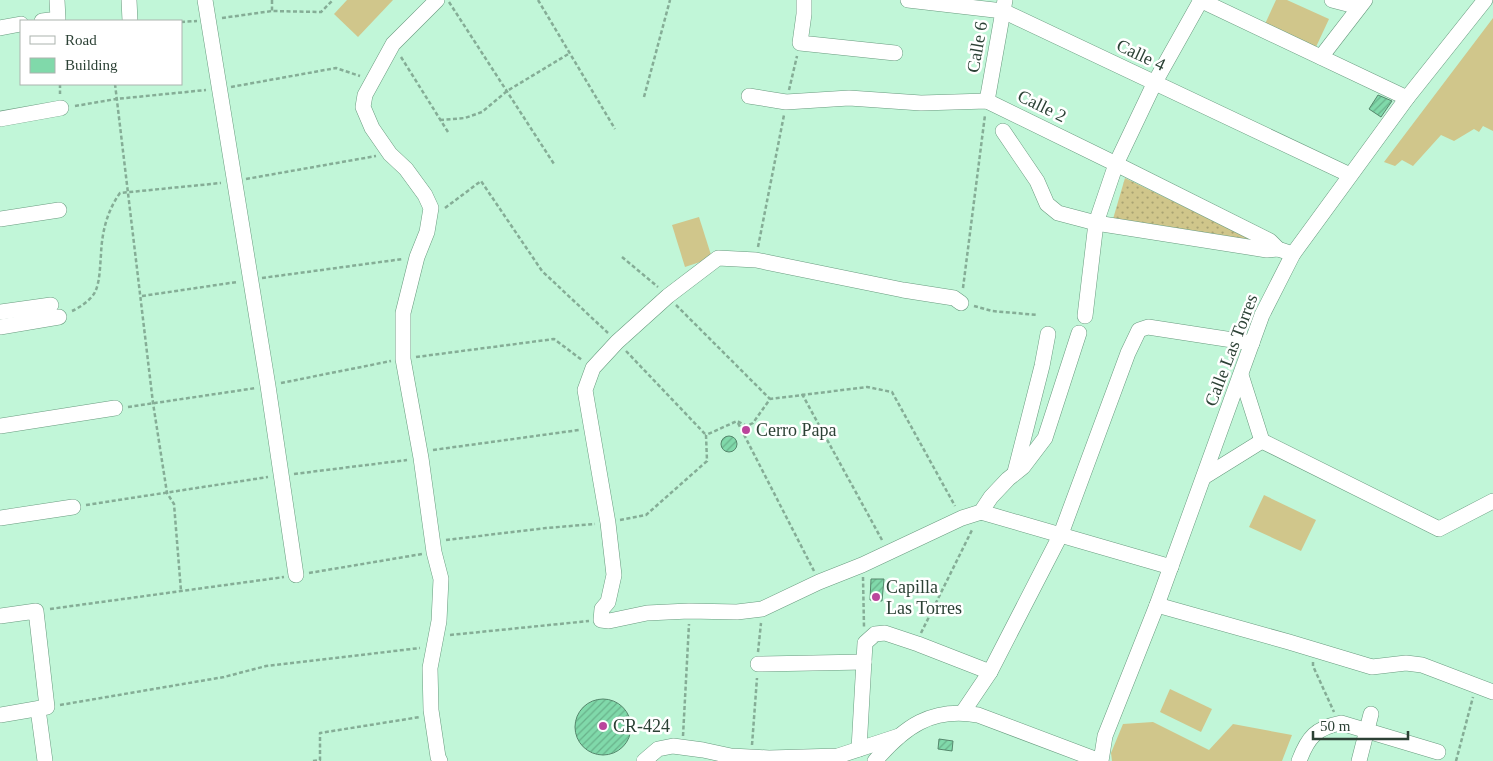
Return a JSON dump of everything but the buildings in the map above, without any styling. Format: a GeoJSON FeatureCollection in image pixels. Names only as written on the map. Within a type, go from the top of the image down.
{"type":"FeatureCollection","features":[{"type":"Feature","properties":{"kind":"street"},"geometry":{"type":"LineString","coordinates":[[50,20],[58,19],[57,0]]}},
{"type":"Feature","properties":{"kind":"street"},"geometry":{"type":"LineString","coordinates":[[129,0],[130,20]]}},
{"type":"Feature","properties":{"kind":"street"},"geometry":{"type":"LineString","coordinates":[[205,0],[268,386],[296,575]]}},
{"type":"Feature","properties":{"kind":"street"},"geometry":{"type":"LineString","coordinates":[[437,0],[393,44],[365,95],[363,107],[372,128],[390,154],[406,169],[425,195],[431,208],[427,232],[417,257],[403,313],[403,359],[420,455],[433,547],[441,579],[439,621],[430,668],[432,715],[440,761]]}},
{"type":"Feature","properties":{"kind":"street"},"geometry":{"type":"LineString","coordinates":[[804,0],[800,43],[895,53]]}},
{"type":"Feature","properties":{"kind":"street","name":"Calle 4"},"geometry":{"type":"LineString","coordinates":[[908,0],[1004,5],[1155,82],[1350,175]]}},
{"type":"Feature","properties":{"kind":"street"},"geometry":{"type":"LineString","coordinates":[[1085,316],[1096,223],[1116,164],[1155,82],[1201,0],[1407,98]]}},
{"type":"Feature","properties":{"kind":"street"},"geometry":{"type":"LineString","coordinates":[[1332,0],[1362,4]]}},
{"type":"Feature","properties":{"kind":"street","name":"Calle Las Torres"},"geometry":{"type":"LineString","coordinates":[[1100,761],[1105,736],[1157,605],[1262,316],[1293,254],[1407,98],[1485,0]]}},
{"type":"Feature","properties":{"kind":"street"},"geometry":{"type":"LineString","coordinates":[[1321,57],[1362,4]]}},
{"type":"Feature","properties":{"kind":"street","name":"Calle 6"},"geometry":{"type":"LineString","coordinates":[[987,101],[1004,5]]}},
{"type":"Feature","properties":{"kind":"street"},"geometry":{"type":"LineString","coordinates":[[0,28],[20,24]]}},
{"type":"Feature","properties":{"kind":"street","name":"Calle 2"},"geometry":{"type":"LineString","coordinates":[[749,96],[786,102],[849,98],[921,103],[987,101],[1270,241],[1278,249],[1293,254]]}},
{"type":"Feature","properties":{"kind":"street"},"geometry":{"type":"LineString","coordinates":[[0,119],[61,108]]}},
{"type":"Feature","properties":{"kind":"street"},"geometry":{"type":"LineString","coordinates":[[1003,131],[1037,181],[1047,204],[1058,213],[1096,223],[1267,250],[1278,249]]}},
{"type":"Feature","properties":{"kind":"street"},"geometry":{"type":"LineString","coordinates":[[0,219],[59,210]]}},
{"type":"Feature","properties":{"kind":"street"},"geometry":{"type":"LineString","coordinates":[[961,302],[954,298],[903,290],[756,260],[718,258],[668,296],[617,342],[593,368],[586,390],[608,522],[614,575],[608,602],[602,609],[601,620],[609,621],[647,613],[689,611],[737,612],[762,609],[962,518],[981,512],[1171,567]]}},
{"type":"Feature","properties":{"kind":"street"},"geometry":{"type":"LineString","coordinates":[[0,312],[55,311]]}},
{"type":"Feature","properties":{"kind":"street"},"geometry":{"type":"LineString","coordinates":[[0,327],[55,311]]}},
{"type":"Feature","properties":{"kind":"street"},"geometry":{"type":"LineString","coordinates":[[963,712],[990,672],[1061,534],[1128,353],[1139,330],[1148,327],[1252,343]]}},
{"type":"Feature","properties":{"kind":"street"},"geometry":{"type":"LineString","coordinates":[[981,512],[991,497],[1015,472],[1023,467],[1045,438],[1056,410],[1079,333]]}},
{"type":"Feature","properties":{"kind":"street"},"geometry":{"type":"LineString","coordinates":[[1015,472],[1042,366],[1048,334]]}},
{"type":"Feature","properties":{"kind":"street"},"geometry":{"type":"LineString","coordinates":[[1241,376],[1262,441],[1439,529],[1493,501]]}},
{"type":"Feature","properties":{"kind":"street"},"geometry":{"type":"LineString","coordinates":[[0,426],[115,408]]}},
{"type":"Feature","properties":{"kind":"street"},"geometry":{"type":"LineString","coordinates":[[1204,477],[1262,441]]}},
{"type":"Feature","properties":{"kind":"street"},"geometry":{"type":"LineString","coordinates":[[0,518],[73,507]]}},
{"type":"Feature","properties":{"kind":"street"},"geometry":{"type":"LineString","coordinates":[[1157,605],[1372,667],[1406,663],[1422,665],[1493,692]]}},
{"type":"Feature","properties":{"kind":"street"},"geometry":{"type":"LineString","coordinates":[[0,616],[36,611],[45,761]]}},
{"type":"Feature","properties":{"kind":"street"},"geometry":{"type":"LineString","coordinates":[[859,749],[864,644],[875,634],[885,633],[990,672]]}},
{"type":"Feature","properties":{"kind":"street"},"geometry":{"type":"LineString","coordinates":[[758,664],[864,662]]}},
{"type":"Feature","properties":{"kind":"street"},"geometry":{"type":"LineString","coordinates":[[0,715],[43,708]]}},
{"type":"Feature","properties":{"kind":"street"},"geometry":{"type":"LineString","coordinates":[[876,761],[911,726],[941,715],[963,712],[978,715],[1100,761]]}},
{"type":"Feature","properties":{"kind":"street"},"geometry":{"type":"LineString","coordinates":[[1359,761],[1371,714]]}},
{"type":"Feature","properties":{"kind":"street"},"geometry":{"type":"LineString","coordinates":[[1299,761],[1312,736],[1329,726],[1341,724],[1438,752]]}},
{"type":"Feature","properties":{"kind":"street"},"geometry":{"type":"LineString","coordinates":[[644,761],[658,749],[673,746],[741,758],[838,756],[899,736]]}},
{"type":"Feature","properties":{"kind":"path"},"geometry":{"type":"LineString","coordinates":[[272,0],[272,11]]}},
{"type":"Feature","properties":{"kind":"path"},"geometry":{"type":"LineString","coordinates":[[208,20],[272,11],[321,12],[333,0]]}},
{"type":"Feature","properties":{"kind":"path"},"geometry":{"type":"LineString","coordinates":[[448,0],[554,164]]}},
{"type":"Feature","properties":{"kind":"path"},"geometry":{"type":"LineString","coordinates":[[538,0],[615,129]]}},
{"type":"Feature","properties":{"kind":"path"},"geometry":{"type":"LineString","coordinates":[[644,97],[670,0]]}},
{"type":"Feature","properties":{"kind":"path"},"geometry":{"type":"LineString","coordinates":[[756,260],[786,102],[800,43]]}},
{"type":"Feature","properties":{"kind":"path"},"geometry":{"type":"LineString","coordinates":[[393,44],[448,132]]}},
{"type":"Feature","properties":{"kind":"path"},"geometry":{"type":"LineString","coordinates":[[440,120],[466,118],[482,112],[507,91],[570,53]]}},
{"type":"Feature","properties":{"kind":"path"},"geometry":{"type":"LineString","coordinates":[[115,85],[127,192],[142,296],[153,403],[167,493],[174,504],[181,591]]}},
{"type":"Feature","properties":{"kind":"path"},"geometry":{"type":"LineString","coordinates":[[987,101],[961,302],[992,311],[1038,315]]}},
{"type":"Feature","properties":{"kind":"path"},"geometry":{"type":"LineString","coordinates":[[55,311],[78,308],[95,293],[100,270],[101,243],[107,216],[120,193],[235,182],[390,154]]}},
{"type":"Feature","properties":{"kind":"path"},"geometry":{"type":"LineString","coordinates":[[36,611],[296,575],[433,547],[546,528],[646,516],[707,461],[706,435],[617,342],[542,271],[481,181],[429,220]]}},
{"type":"Feature","properties":{"kind":"path"},"geometry":{"type":"LineString","coordinates":[[142,296],[417,257]]}},
{"type":"Feature","properties":{"kind":"path"},"geometry":{"type":"LineString","coordinates":[[622,257],[668,296],[770,399]]}},
{"type":"Feature","properties":{"kind":"path"},"geometry":{"type":"LineString","coordinates":[[403,359],[554,338],[593,368]]}},
{"type":"Feature","properties":{"kind":"path"},"geometry":{"type":"LineString","coordinates":[[737,421],[747,426],[753,423],[770,399],[867,386],[892,392],[962,518]]}},
{"type":"Feature","properties":{"kind":"path"},"geometry":{"type":"LineString","coordinates":[[802,394],[888,553]]}},
{"type":"Feature","properties":{"kind":"path"},"geometry":{"type":"LineString","coordinates":[[115,408],[153,403]]}},
{"type":"Feature","properties":{"kind":"path"},"geometry":{"type":"LineString","coordinates":[[706,435],[737,421]]}},
{"type":"Feature","properties":{"kind":"path"},"geometry":{"type":"LineString","coordinates":[[737,421],[819,582]]}},
{"type":"Feature","properties":{"kind":"path"},"geometry":{"type":"LineString","coordinates":[[73,507],[591,428]]}},
{"type":"Feature","properties":{"kind":"path"},"geometry":{"type":"LineString","coordinates":[[918,644],[921,634],[981,512]]}},
{"type":"Feature","properties":{"kind":"path"},"geometry":{"type":"LineString","coordinates":[[862,565],[864,644]]}},
{"type":"Feature","properties":{"kind":"path"},"geometry":{"type":"LineString","coordinates":[[741,758],[758,664],[762,609]]}},
{"type":"Feature","properties":{"kind":"path"},"geometry":{"type":"LineString","coordinates":[[683,747],[689,611]]}},
{"type":"Feature","properties":{"kind":"path"},"geometry":{"type":"LineString","coordinates":[[43,708],[224,676],[266,666],[435,641],[601,620]]}},
{"type":"Feature","properties":{"kind":"path"},"geometry":{"type":"LineString","coordinates":[[1313,649],[1313,666],[1332,710],[1341,724]]}},
{"type":"Feature","properties":{"kind":"path"},"geometry":{"type":"LineString","coordinates":[[1456,761],[1476,686]]}},
{"type":"Feature","properties":{"kind":"path"},"geometry":{"type":"LineString","coordinates":[[313,761],[320,760],[320,733],[432,715]]}},
{"type":"Feature","properties":{"kind":"shaded area"},"geometry":{"type":"Polygon","coordinates":[[[347,0],[393,0],[358,37],[334,14],[347,0]]]}},
{"type":"Feature","properties":{"kind":"shaded area"},"geometry":{"type":"Polygon","coordinates":[[[1276,0],[1287,0],[1329,19],[1316,47],[1265,24],[1276,0]]]}},
{"type":"Feature","properties":{"kind":"shaded area"},"geometry":{"type":"Polygon","coordinates":[[[1493,18],[1493,131],[1483,126],[1479,132],[1474,129],[1454,141],[1441,135],[1413,166],[1402,160],[1395,166],[1384,162],[1493,18]]]}},
{"type":"Feature","properties":{"kind":"shaded area"},"geometry":{"type":"Polygon","coordinates":[[[1125,178],[1261,244],[1113,219],[1125,178]]]}},
{"type":"Feature","properties":{"kind":"shaded area"},"geometry":{"type":"Polygon","coordinates":[[[699,217],[712,258],[685,267],[672,225],[699,217]]]}},
{"type":"Feature","properties":{"kind":"shaded area"},"geometry":{"type":"Polygon","coordinates":[[[1264,495],[1316,520],[1301,551],[1249,527],[1264,495]]]}},
{"type":"Feature","properties":{"kind":"shaded area"},"geometry":{"type":"Polygon","coordinates":[[[1170,689],[1212,709],[1201,732],[1160,712],[1170,689]]]}},
{"type":"Feature","properties":{"kind":"shaded area"},"geometry":{"type":"Polygon","coordinates":[[[1153,722],[1209,750],[1233,724],[1292,735],[1282,761],[1112,761],[1111,753],[1123,724],[1153,722]]]}},
{"type":"Feature","properties":{"kind":"place","name":"Cerro Papa"},"geometry":{"type":"Point","coordinates":[746,430]}},
{"type":"Feature","properties":{"kind":"place","name":"Capilla Las Torres"},"geometry":{"type":"Point","coordinates":[876,597]}},
{"type":"Feature","properties":{"kind":"place","name":"CR-424"},"geometry":{"type":"Point","coordinates":[603,726]}}]}
